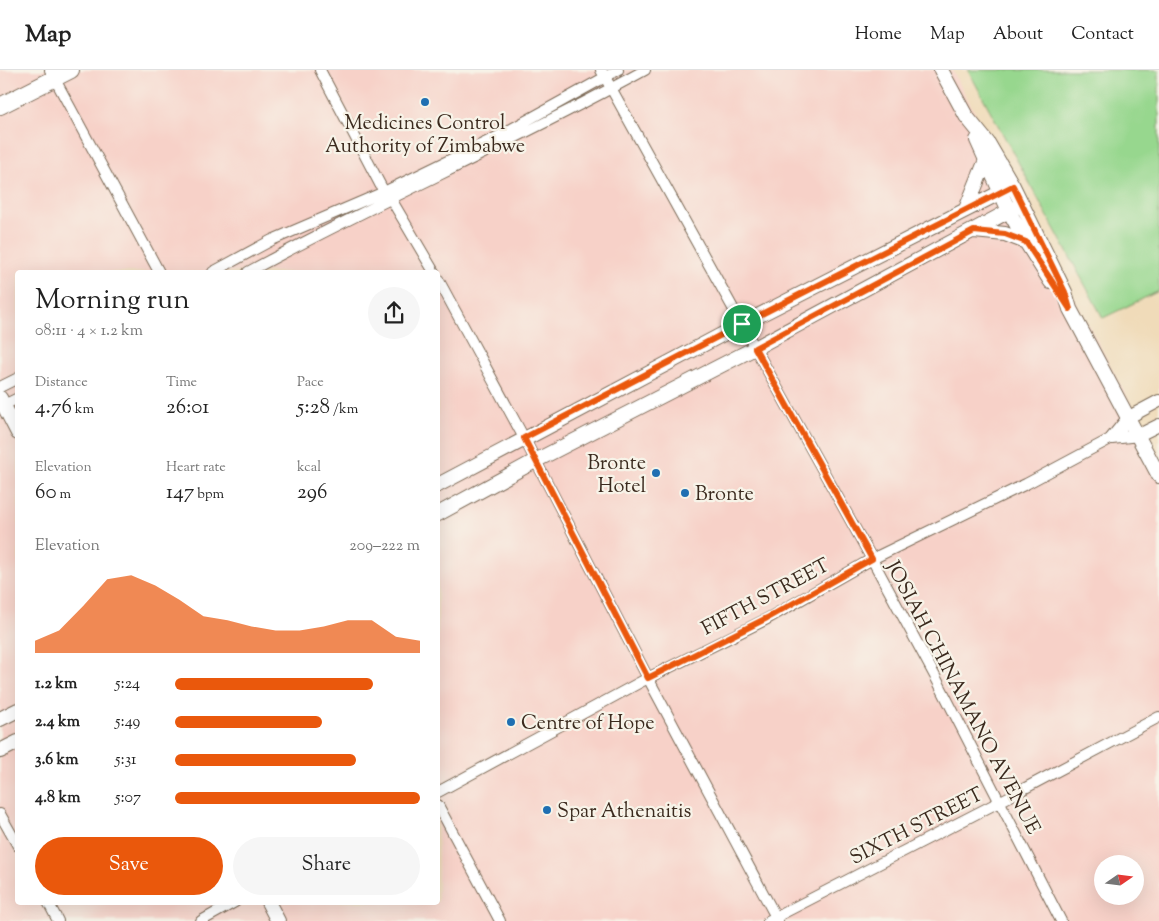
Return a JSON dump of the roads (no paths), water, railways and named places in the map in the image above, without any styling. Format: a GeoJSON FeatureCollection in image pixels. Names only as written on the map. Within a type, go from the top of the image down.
{"type":"FeatureCollection","features":[{"type":"Feature","properties":{"kind":"highway"},"geometry":{"type":"LineString","coordinates":[[0,106],[52,74],[71,70]]}},
{"type":"Feature","properties":{"kind":"main road"},"geometry":{"type":"LineString","coordinates":[[941,70],[966,116],[999,193],[1026,242],[1070,309],[1159,476]]}},
{"type":"Feature","properties":{"kind":"main road"},"geometry":{"type":"LineString","coordinates":[[966,116],[988,144],[1013,186],[1065,292],[1070,309]]}},
{"type":"Feature","properties":{"kind":"main road"},"geometry":{"type":"LineString","coordinates":[[966,209],[986,160]]}},
{"type":"Feature","properties":{"kind":"main road"},"geometry":{"type":"LineString","coordinates":[[440,484],[742,324],[1013,186]]}},
{"type":"Feature","properties":{"kind":"main road"},"geometry":{"type":"LineString","coordinates":[[440,513],[755,348],[1022,204]]}},
{"type":"Feature","properties":{"kind":"main road"},"geometry":{"type":"LineString","coordinates":[[974,231],[1005,234],[1026,242]]}},
{"type":"Feature","properties":{"kind":"main road"},"geometry":{"type":"LineString","coordinates":[[1,403],[15,428]]}},
{"type":"Feature","properties":{"kind":"main road"},"geometry":{"type":"LineString","coordinates":[[0,718],[15,711]]}},
{"type":"Feature","properties":{"kind":"main road"},"geometry":{"type":"LineString","coordinates":[[0,751],[15,744]]}},
{"type":"Feature","properties":{"kind":"main road"},"geometry":{"type":"LineString","coordinates":[[270,905],[278,921]]}},
{"type":"Feature","properties":{"kind":"street"},"geometry":{"type":"LineString","coordinates":[[320,70],[388,195],[433,270]]}},
{"type":"Feature","properties":{"kind":"street"},"geometry":{"type":"LineString","coordinates":[[252,270],[497,137],[603,74],[618,70]]}},
{"type":"Feature","properties":{"kind":"street"},"geometry":{"type":"LineString","coordinates":[[216,270],[272,240],[388,195],[611,89],[645,70]]}},
{"type":"Feature","properties":{"kind":"street"},"geometry":{"type":"LineString","coordinates":[[52,74],[158,270]]}},
{"type":"Feature","properties":{"kind":"street","name":"JOSIAH CHINAMANO AVENUE"},"geometry":{"type":"LineString","coordinates":[[603,74],[872,559],[937,680],[1061,921]]}},
{"type":"Feature","properties":{"kind":"street"},"geometry":{"type":"LineString","coordinates":[[440,283],[524,438],[774,920]]}},
{"type":"Feature","properties":{"kind":"street"},"geometry":{"type":"LineString","coordinates":[[0,387],[15,380]]}},
{"type":"Feature","properties":{"kind":"street"},"geometry":{"type":"LineString","coordinates":[[1,403],[15,399]]}},
{"type":"Feature","properties":{"kind":"street","name":"FIFTH STREET"},"geometry":{"type":"LineString","coordinates":[[440,791],[648,678],[767,618],[872,559],[1026,484],[1112,438],[1129,417],[1159,401]]}},
{"type":"Feature","properties":{"kind":"street","name":"FIFTH STREET"},"geometry":{"type":"LineString","coordinates":[[1112,438],[1139,436],[1159,425]]}},
{"type":"Feature","properties":{"kind":"street","name":"SIXTH STREET"},"geometry":{"type":"LineString","coordinates":[[774,920],[1159,717]]}},
{"type":"Feature","properties":{"kind":"street"},"geometry":{"type":"LineString","coordinates":[[440,809],[500,921]]}},
{"type":"Feature","properties":{"kind":"street"},"geometry":{"type":"LineString","coordinates":[[0,814],[15,841]]}},
{"type":"Feature","properties":{"kind":"street"},"geometry":{"type":"LineString","coordinates":[[50,905],[58,921]]}},
{"type":"Feature","properties":{"kind":"street"},"geometry":{"type":"LineString","coordinates":[[201,921],[230,905]]}},
{"type":"Feature","properties":{"kind":"place","name":"Medicines Control Authority of Zimbabwe"},"geometry":{"type":"Point","coordinates":[425,102]}},
{"type":"Feature","properties":{"kind":"place","name":"Bronte Hotel"},"geometry":{"type":"Point","coordinates":[656,473]}},
{"type":"Feature","properties":{"kind":"place","name":"Bronte"},"geometry":{"type":"Point","coordinates":[685,493]}},
{"type":"Feature","properties":{"kind":"place","name":"Centre of Hope"},"geometry":{"type":"Point","coordinates":[511,722]}},
{"type":"Feature","properties":{"kind":"place","name":"Spar Athenaitis"},"geometry":{"type":"Point","coordinates":[547,810]}}]}
